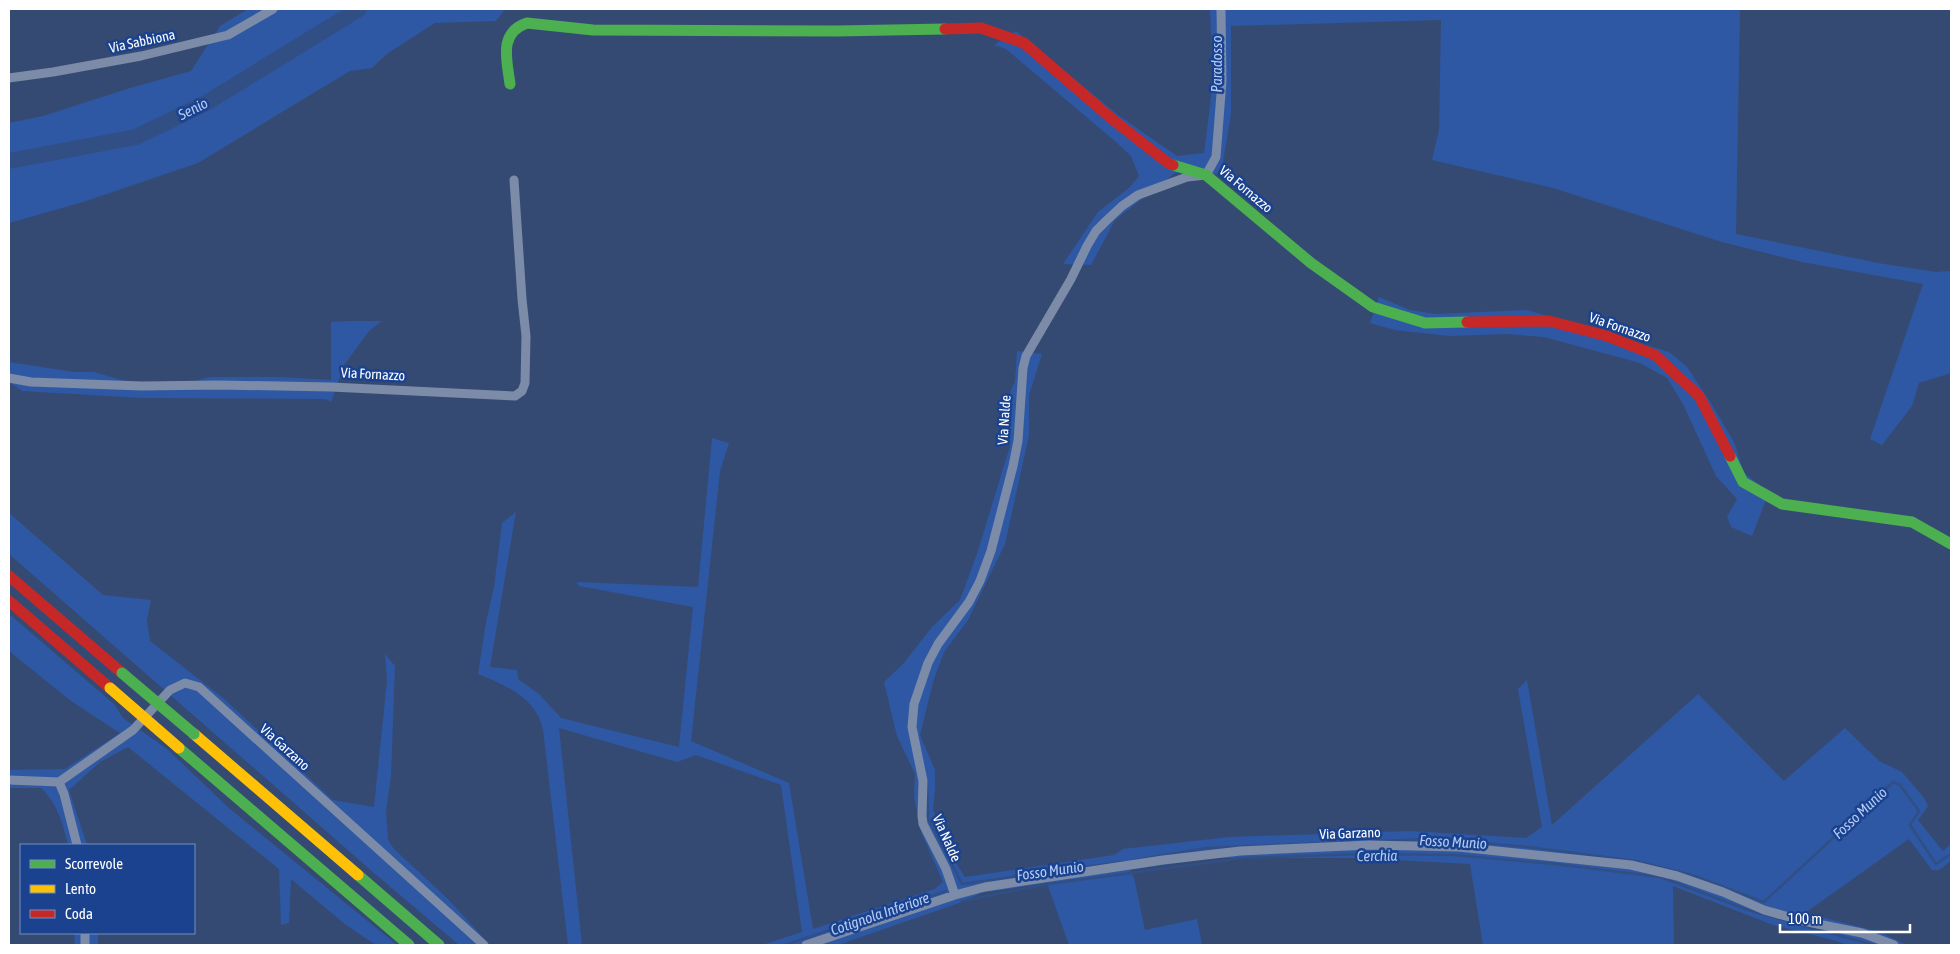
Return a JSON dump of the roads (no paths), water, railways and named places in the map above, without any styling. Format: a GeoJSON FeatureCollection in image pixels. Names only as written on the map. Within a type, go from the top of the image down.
{"type":"FeatureCollection","features":[{"type":"Feature","properties":{"kind":"main road","name":"Via Fornazzo"},"geometry":{"type":"LineString","coordinates":[[510,84],[508,38],[511,29],[517,24],[527,23],[592,30],[837,31],[981,28],[1024,43],[1112,119],[1168,163],[1206,175],[1311,263],[1373,307],[1425,322],[1549,321],[1607,336],[1655,355],[1699,396],[1743,482],[1782,504],[1912,522],[1951,544]]}},
{"type":"Feature","properties":{"kind":"main road"},"geometry":{"type":"LineString","coordinates":[[9,576],[440,945]]}},
{"type":"Feature","properties":{"kind":"main road"},"geometry":{"type":"LineString","coordinates":[[9,601],[408,945]]}},
{"type":"Feature","properties":{"kind":"street","name":"Via Sabbiona"},"geometry":{"type":"LineString","coordinates":[[9,78],[141,56],[228,35],[273,9]]}},
{"type":"Feature","properties":{"kind":"street"},"geometry":{"type":"LineString","coordinates":[[1206,175],[1216,157],[1217,147],[1222,82],[1221,9]]}},
{"type":"Feature","properties":{"kind":"street","name":"Via Nalde"},"geometry":{"type":"LineString","coordinates":[[955,895],[946,869],[923,824],[923,781],[912,727],[914,704],[928,663],[938,644],[969,602],[980,581],[991,551],[1018,441],[1023,368],[1026,356],[1072,279],[1096,231],[1122,206],[1138,195],[1187,177],[1206,175]]}},
{"type":"Feature","properties":{"kind":"street","name":"Via Fornazzo"},"geometry":{"type":"LineString","coordinates":[[9,378],[31,382],[142,386],[312,387],[515,396],[522,391],[525,383],[526,336],[514,180]]}},
{"type":"Feature","properties":{"kind":"street","name":"Via Garzano"},"geometry":{"type":"LineString","coordinates":[[59,782],[133,730],[170,690],[185,683],[199,687],[484,945]]}},
{"type":"Feature","properties":{"kind":"street"},"geometry":{"type":"LineString","coordinates":[[9,780],[59,782],[64,794],[77,844]]}},
{"type":"Feature","properties":{"kind":"street","name":"Via Garzano"},"geometry":{"type":"LineString","coordinates":[[806,945],[955,895],[985,887],[1240,850],[1370,845],[1459,847],[1631,866],[1677,876],[1723,892],[1764,910],[1803,921],[1862,932],[1894,945]]}},
{"type":"Feature","properties":{"kind":"waterway","name":"Senio"},"geometry":{"type":"LineString","coordinates":[[9,161],[136,137],[206,103],[359,9]]}},
{"type":"Feature","properties":{"kind":"waterway","name":"Fosso Munio"},"geometry":{"type":"LineString","coordinates":[[1374,841],[1435,839],[1529,847],[1635,861],[1692,875],[1764,902],[1893,782],[1900,785],[1919,811],[1910,825],[1936,864],[1951,854]]}},
{"type":"Feature","properties":{"kind":"waterway","name":"Fosso Munio"},"geometry":{"type":"LineString","coordinates":[[927,783],[928,818],[962,884],[1122,862]]}},
{"type":"Feature","properties":{"kind":"waterway","name":"Fosso Munio"},"geometry":{"type":"LineString","coordinates":[[1135,860],[1207,848],[1351,842]]}},
{"type":"Feature","properties":{"kind":"waterway","name":"Cerchia"},"geometry":{"type":"LineString","coordinates":[[962,901],[1048,884],[1243,858],[1363,854],[1454,855],[1555,864],[1660,877],[1748,910],[1795,923]]}},
{"type":"Feature","properties":{"kind":"waterway","name":"Cotignola Inferiore"},"geometry":{"type":"LineString","coordinates":[[785,945],[946,891]]}},
{"type":"Feature","properties":{"kind":"waterway","name":"Cerchia"},"geometry":{"type":"LineString","coordinates":[[1800,925],[1874,945]]}},
{"type":"Feature","properties":{"kind":"water label","name":"Paradosso"},"geometry":{"type":"Point","coordinates":[1217,64]}}]}
